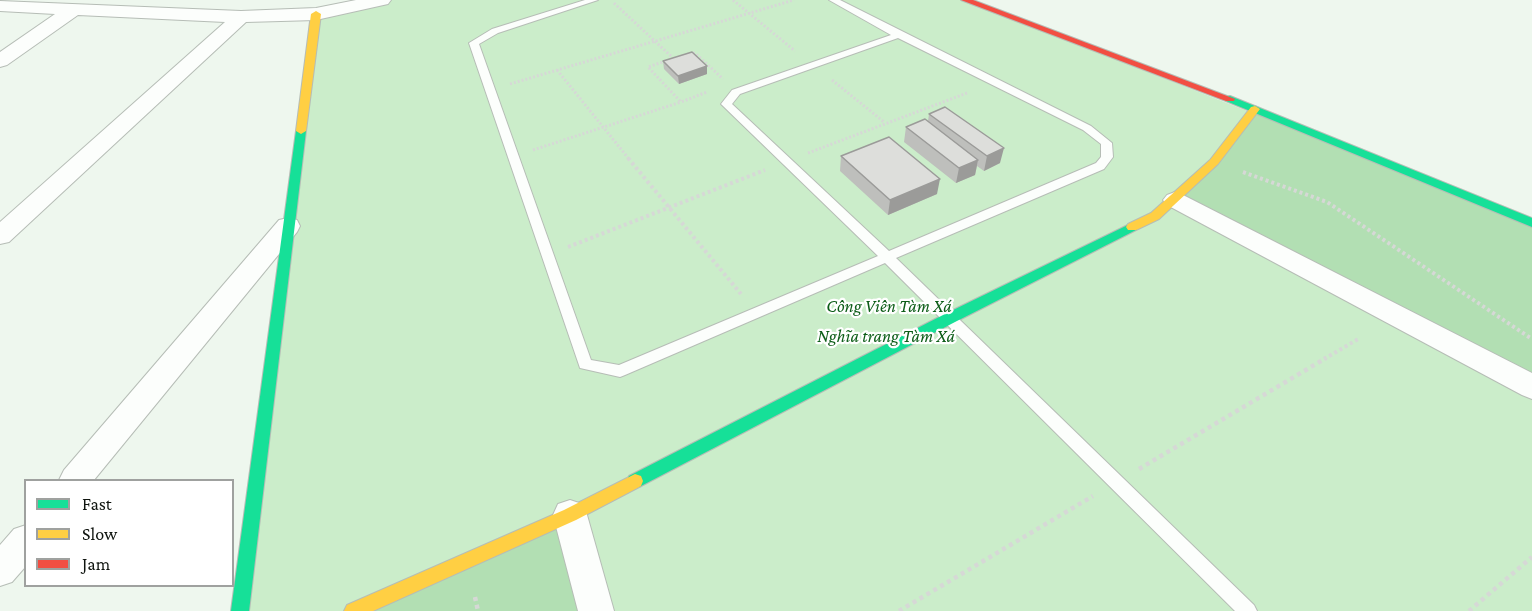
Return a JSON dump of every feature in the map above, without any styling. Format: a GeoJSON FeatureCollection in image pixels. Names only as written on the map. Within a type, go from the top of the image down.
{"type":"FeatureCollection","features":[{"type":"Feature","properties":{"kind":"street"},"geometry":{"type":"LineString","coordinates":[[0,6],[242,17],[316,14],[382,0]]}},
{"type":"Feature","properties":{"kind":"street"},"geometry":{"type":"LineString","coordinates":[[965,0],[1255,109],[1532,223]]}},
{"type":"Feature","properties":{"kind":"street"},"geometry":{"type":"LineString","coordinates":[[0,61],[73,10]]}},
{"type":"Feature","properties":{"kind":"street"},"geometry":{"type":"LineString","coordinates":[[240,611],[316,14]]}},
{"type":"Feature","properties":{"kind":"street"},"geometry":{"type":"LineString","coordinates":[[0,236],[242,17]]}},
{"type":"Feature","properties":{"kind":"street"},"geometry":{"type":"LineString","coordinates":[[353,611],[570,515],[950,318],[1155,216],[1214,162],[1255,109]]}},
{"type":"Feature","properties":{"kind":"street"},"geometry":{"type":"LineString","coordinates":[[1175,200],[1532,387]]}},
{"type":"Feature","properties":{"kind":"street"},"geometry":{"type":"LineString","coordinates":[[76,479],[288,226]]}},
{"type":"Feature","properties":{"kind":"street"},"geometry":{"type":"LineString","coordinates":[[570,515],[596,611]]}},
{"type":"Feature","properties":{"kind":"street"},"geometry":{"type":"LineString","coordinates":[[0,570],[24,542]]}},
{"type":"Feature","properties":{"kind":"lane"},"geometry":{"type":"LineString","coordinates":[[594,0],[495,31],[474,43],[585,364],[620,371],[1100,166],[1107,157],[1106,143],[1087,128],[833,0]]}},
{"type":"Feature","properties":{"kind":"lane"},"geometry":{"type":"LineString","coordinates":[[899,35],[732,88],[726,104],[950,318],[1248,611]]}},
{"type":"Feature","properties":{"kind":"path"},"geometry":{"type":"LineString","coordinates":[[612,0],[672,59]]}},
{"type":"Feature","properties":{"kind":"path"},"geometry":{"type":"LineString","coordinates":[[490,90],[794,0]]}},
{"type":"Feature","properties":{"kind":"path"},"geometry":{"type":"LineString","coordinates":[[681,102],[648,67],[694,53],[732,88]]}},
{"type":"Feature","properties":{"kind":"path"},"geometry":{"type":"LineString","coordinates":[[557,70],[757,313]]}},
{"type":"Feature","properties":{"kind":"path"},"geometry":{"type":"LineString","coordinates":[[513,156],[732,88]]}},
{"type":"Feature","properties":{"kind":"path"},"geometry":{"type":"LineString","coordinates":[[1214,162],[1327,202],[1532,339]]}},
{"type":"Feature","properties":{"kind":"path"},"geometry":{"type":"LineString","coordinates":[[1469,611],[1532,557]]}},
{"type":"Feature","properties":{"kind":"green space","name":"Nghĩa trang Tàm Xá"},"geometry":{"type":"Polygon","coordinates":[[[382,0],[965,0],[1532,223],[1532,611],[246,611],[316,14],[382,0]]]}},
{"type":"Feature","properties":{"kind":"green space"},"geometry":{"type":"Polygon","coordinates":[[[1255,109],[1532,223],[1532,387],[1175,200],[1255,109]]]}},
{"type":"Feature","properties":{"kind":"green space"},"geometry":{"type":"Polygon","coordinates":[[[570,515],[596,611],[353,611],[570,515]]]}},
{"type":"Feature","properties":{"kind":"building"},"geometry":{"type":"Polygon","coordinates":[[[692,52],[707,66],[678,76],[663,61],[692,52]]]}},
{"type":"Feature","properties":{"kind":"building"},"geometry":{"type":"Polygon","coordinates":[[[945,107],[1004,148],[987,156],[929,114],[945,107]]]}},
{"type":"Feature","properties":{"kind":"building"},"geometry":{"type":"Polygon","coordinates":[[[925,119],[978,160],[959,168],[906,127],[925,119]]]}},
{"type":"Feature","properties":{"kind":"building"},"geometry":{"type":"Polygon","coordinates":[[[889,137],[940,179],[890,200],[841,156],[889,137]]]}},
{"type":"Feature","properties":{"kind":"traffic: fast"},"geometry":{"type":"LineString","coordinates":[[1230,99],[1532,223]]}},
{"type":"Feature","properties":{"kind":"traffic: fast"},"geometry":{"type":"LineString","coordinates":[[240,611],[301,131]]}},
{"type":"Feature","properties":{"kind":"traffic: fast"},"geometry":{"type":"LineString","coordinates":[[635,481],[1132,227]]}},
{"type":"Feature","properties":{"kind":"traffic: slow"},"geometry":{"type":"LineString","coordinates":[[301,131],[316,14]]}},
{"type":"Feature","properties":{"kind":"traffic: slow"},"geometry":{"type":"LineString","coordinates":[[1132,227],[1155,216],[1214,162],[1255,109]]}},
{"type":"Feature","properties":{"kind":"traffic: slow"},"geometry":{"type":"LineString","coordinates":[[353,611],[570,515],[635,481]]}},
{"type":"Feature","properties":{"kind":"traffic: jam"},"geometry":{"type":"LineString","coordinates":[[965,0],[1230,99]]}},
{"type":"Feature","properties":{"kind":"park label","name":"Công Viên Tàm Xá"},"geometry":{"type":"Point","coordinates":[889,306]}}]}
